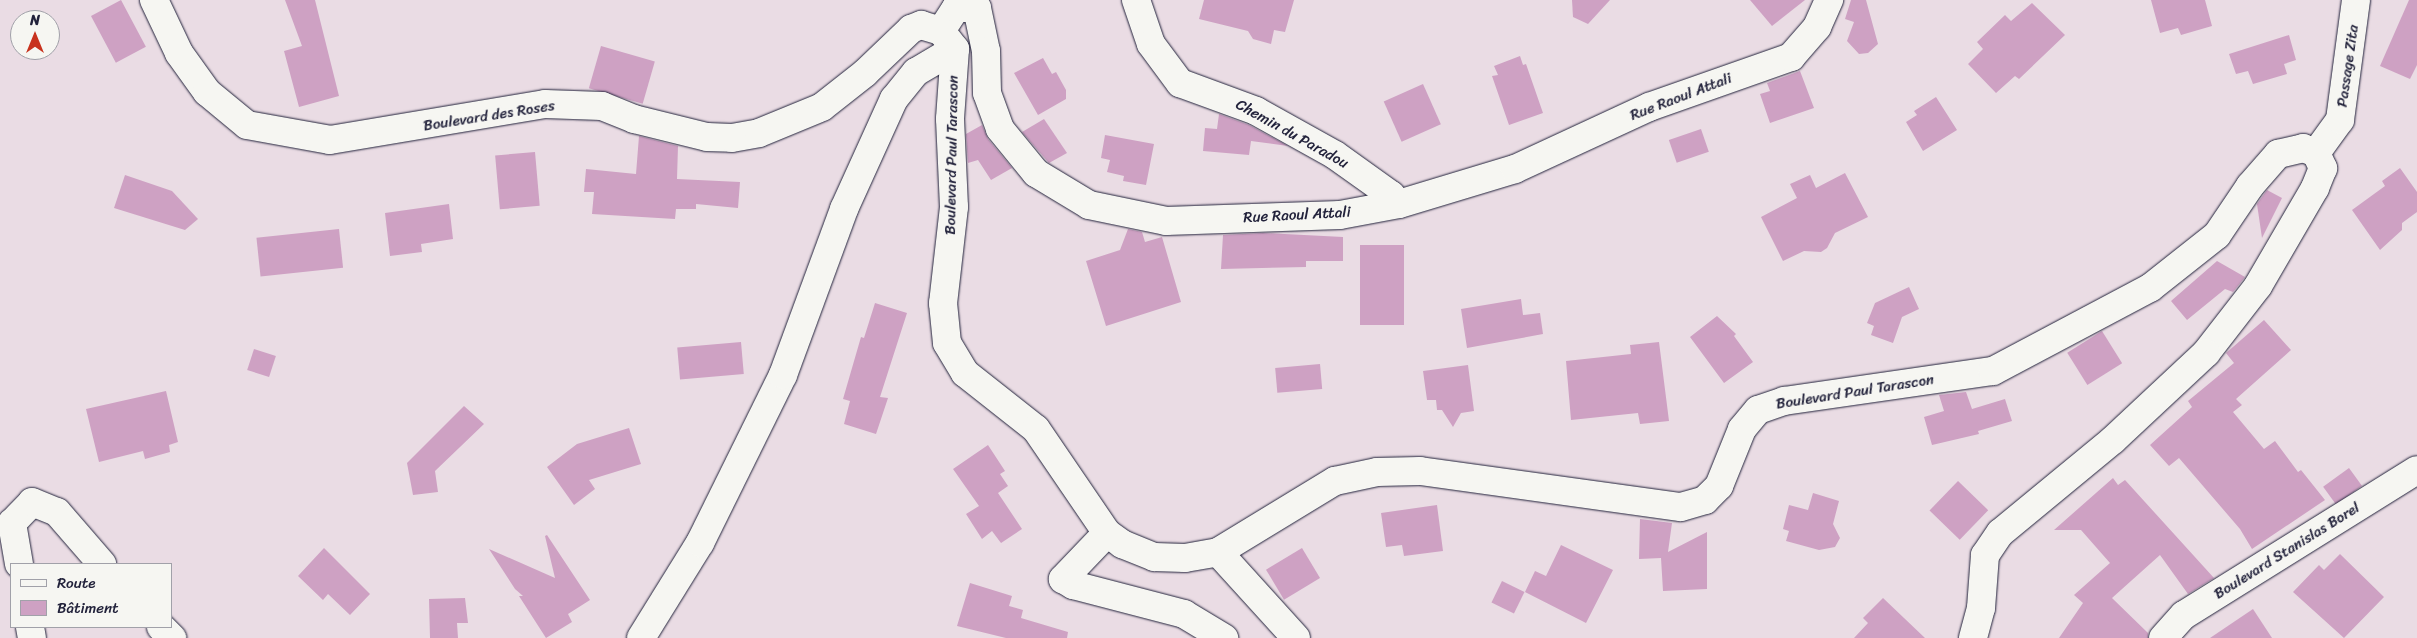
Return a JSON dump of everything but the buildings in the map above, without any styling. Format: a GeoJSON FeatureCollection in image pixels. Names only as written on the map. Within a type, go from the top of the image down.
{"type":"FeatureCollection","features":[{"type":"Feature","properties":{"kind":"street","name":"Boulevard des Roses"},"geometry":{"type":"LineString","coordinates":[[154,0],[179,53],[207,92],[246,125],[330,140],[545,104],[602,106],[634,119],[707,137],[732,138],[759,133],[822,107],[866,73],[911,29],[921,25],[948,40]]}},
{"type":"Feature","properties":{"kind":"street","name":"Chemin du Paradou"},"geometry":{"type":"LineString","coordinates":[[1136,0],[1151,44],[1180,83],[1256,110],[1335,155],[1391,195],[1399,204]]}},
{"type":"Feature","properties":{"kind":"street","name":"Rue Raoul Attali"},"geometry":{"type":"LineString","coordinates":[[948,40],[956,8],[977,8],[986,51],[987,93],[1000,129],[1036,173],[1089,205],[1166,221],[1340,215],[1399,204],[1515,169],[1649,107],[1790,57],[1817,27],[1829,0]]}},
{"type":"Feature","properties":{"kind":"street","name":"Passage Zita"},"geometry":{"type":"LineString","coordinates":[[2316,153],[2340,120],[2356,0]]}},
{"type":"Feature","properties":{"kind":"street","name":"Boulevard Paul Tarascon"},"geometry":{"type":"LineString","coordinates":[[948,40],[954,207],[943,303],[947,342],[965,373],[1036,429],[1106,533],[1122,544],[1154,556],[1185,558],[1218,552],[1260,530],[1297,503],[1334,481],[1377,472],[1420,471],[1681,507],[1705,500],[1719,486],[1742,429],[1758,410],[1784,401],[1993,371],[2150,288],[2217,235],[2250,186],[2278,154],[2303,148],[2316,153]]}},
{"type":"Feature","properties":{"kind":"street"},"geometry":{"type":"LineString","coordinates":[[641,638],[700,543],[783,375],[844,210],[894,99],[916,72],[948,40]]}},
{"type":"Feature","properties":{"kind":"street"},"geometry":{"type":"LineString","coordinates":[[1973,638],[1981,608],[1985,555],[2000,533],[2113,440],[2206,353],[2258,286],[2315,188],[2323,168],[2316,153]]}},
{"type":"Feature","properties":{"kind":"street","name":"Boulevard Stanislas Borel"},"geometry":{"type":"LineString","coordinates":[[2163,638],[2184,615],[2417,470]]}},
{"type":"Feature","properties":{"kind":"street"},"geometry":{"type":"LineString","coordinates":[[19,563],[12,523],[32,502],[57,512],[101,563]]}},
{"type":"Feature","properties":{"kind":"street"},"geometry":{"type":"LineString","coordinates":[[1106,533],[1064,579],[1073,585],[1184,614],[1224,638]]}},
{"type":"Feature","properties":{"kind":"street"},"geometry":{"type":"LineString","coordinates":[[1218,552],[1296,638]]}},
{"type":"Feature","properties":{"kind":"street"},"geometry":{"type":"LineString","coordinates":[[162,628],[172,638]]}}]}
